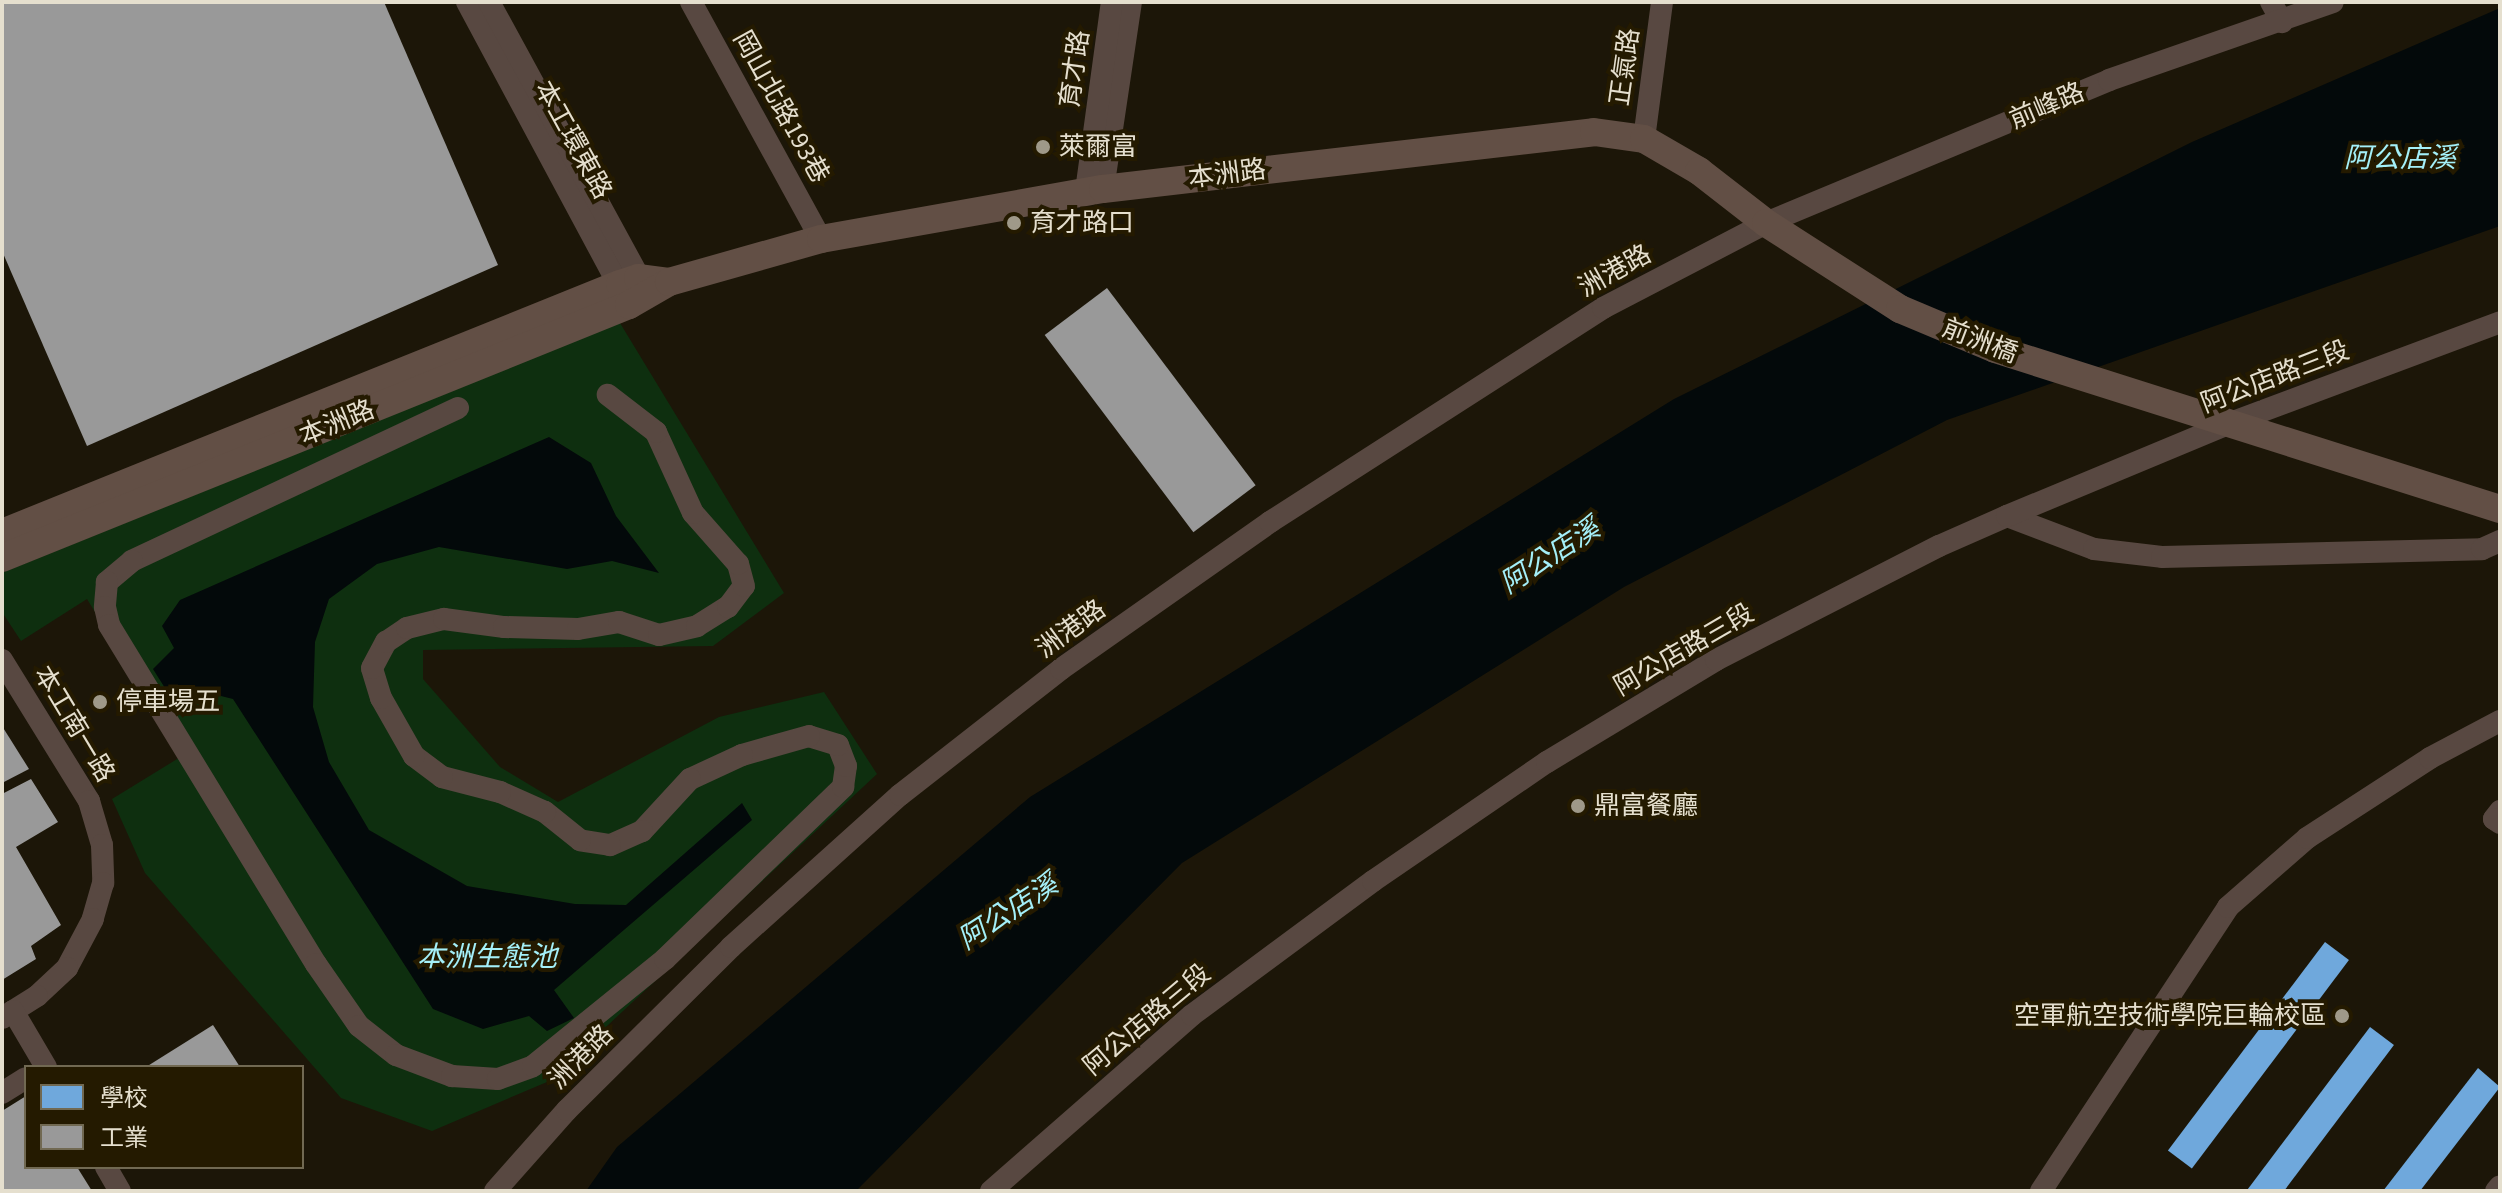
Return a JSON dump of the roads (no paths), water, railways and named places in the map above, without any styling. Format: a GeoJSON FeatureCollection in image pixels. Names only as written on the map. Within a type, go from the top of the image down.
{"type":"FeatureCollection","features":[{"type":"Feature","properties":{"kind":"main road","name":"本洲路"},"geometry":{"type":"LineString","coordinates":[[2,533],[641,289],[821,239],[1095,190],[1594,132],[1644,139],[1699,171],[1766,223]]}},
{"type":"Feature","properties":{"kind":"main road","name":"前洲橋"},"geometry":{"type":"LineString","coordinates":[[1766,223],[1900,309],[1995,349],[2233,422]]}},
{"type":"Feature","properties":{"kind":"main road","name":"本洲路"},"geometry":{"type":"LineString","coordinates":[[2,558],[641,289]]}},
{"type":"Feature","properties":{"kind":"main road"},"geometry":{"type":"LineString","coordinates":[[2233,422],[2500,509]]}},
{"type":"Feature","properties":{"kind":"street","name":"本工環東路"},"geometry":{"type":"LineString","coordinates":[[467,2],[641,289]]}},
{"type":"Feature","properties":{"kind":"street","name":"本工環東路"},"geometry":{"type":"LineString","coordinates":[[489,2],[641,289]]}},
{"type":"Feature","properties":{"kind":"street","name":"岡山北路193巷"},"geometry":{"type":"LineString","coordinates":[[691,2],[821,239]]}},
{"type":"Feature","properties":{"kind":"street","name":"育才路"},"geometry":{"type":"LineString","coordinates":[[1095,190],[1112,2]]}},
{"type":"Feature","properties":{"kind":"street","name":"育才路"},"geometry":{"type":"LineString","coordinates":[[1095,190],[1131,2]]}},
{"type":"Feature","properties":{"kind":"street","name":"正氣路"},"geometry":{"type":"LineString","coordinates":[[1644,139],[1662,2]]}},
{"type":"Feature","properties":{"kind":"street"},"geometry":{"type":"LineString","coordinates":[[2271,2],[2282,22]]}},
{"type":"Feature","properties":{"kind":"street","name":"前峰路"},"geometry":{"type":"LineString","coordinates":[[1766,223],[2109,80],[2333,2]]}},
{"type":"Feature","properties":{"kind":"street","name":"洲港路"},"geometry":{"type":"LineString","coordinates":[[495,1191],[567,1110],[731,947],[900,795],[1061,669],[1270,522],[1603,308],[1766,223]]}},
{"type":"Feature","properties":{"kind":"street","name":"阿公店路三段"},"geometry":{"type":"LineString","coordinates":[[991,1191],[1192,1015],[1462,818],[1716,660],[1939,546],[2007,516],[2233,422],[2500,322]]}},
{"type":"Feature","properties":{"kind":"street"},"geometry":{"type":"LineString","coordinates":[[458,408],[132,561],[107,582],[105,607],[109,625],[316,964],[359,1026],[396,1055],[452,1076],[498,1079],[533,1066],[665,959],[843,787],[846,766],[838,745],[809,736],[742,755],[690,779],[642,831],[610,845],[580,840],[545,812],[500,792],[442,777],[414,756],[381,698],[372,668],[386,642],[407,628],[444,619],[504,627],[578,629],[619,622],[659,635],[697,626],[728,607],[744,586],[738,564],[693,513],[656,432],[608,395]]}},
{"type":"Feature","properties":{"kind":"street"},"geometry":{"type":"LineString","coordinates":[[2007,516],[2094,549],[2162,557],[2482,549],[2500,541]]}},
{"type":"Feature","properties":{"kind":"street","name":"本工南一路"},"geometry":{"type":"LineString","coordinates":[[2,660],[89,801],[102,845],[103,883],[93,919],[67,968],[37,996],[8,1014]]}},
{"type":"Feature","properties":{"kind":"street"},"geometry":{"type":"LineString","coordinates":[[2041,1191],[2228,907],[2307,838],[2430,758],[2500,721]]}},
{"type":"Feature","properties":{"kind":"street"},"geometry":{"type":"LineString","coordinates":[[2500,811],[2494,819],[2500,823]]}},
{"type":"Feature","properties":{"kind":"street"},"geometry":{"type":"LineString","coordinates":[[8,1014],[38,1065]]}},
{"type":"Feature","properties":{"kind":"street"},"geometry":{"type":"LineString","coordinates":[[2,1093],[24,1079]]}},
{"type":"Feature","properties":{"kind":"street"},"geometry":{"type":"LineString","coordinates":[[107,1169],[120,1191]]}},
{"type":"Feature","properties":{"kind":"water","name":"阿公店溪"},"geometry":{"type":"Polygon","coordinates":[[[2500,8],[2500,226],[1947,420],[1624,587],[1182,863],[856,1191],[586,1191],[617,1147],[1030,797],[1674,399],[2192,142],[2500,8]]]}},
{"type":"Feature","properties":{"kind":"water","name":"本洲生態池"},"geometry":{"type":"Polygon","coordinates":[[[549,437],[591,463],[616,516],[659,573],[612,561],[567,569],[439,547],[377,564],[329,599],[315,642],[313,707],[329,762],[369,830],[467,886],[575,904],[626,905],[742,803],[752,820],[554,990],[574,1018],[547,1031],[529,1016],[483,1029],[433,1009],[233,699],[201,691],[175,704],[153,669],[174,648],[162,626],[180,600],[549,437]]]}},
{"type":"Feature","properties":{"kind":"place","name":"萊爾富"},"geometry":{"type":"Point","coordinates":[1043,147]}},
{"type":"Feature","properties":{"kind":"place","name":"育才路口"},"geometry":{"type":"Point","coordinates":[1014,223]}},
{"type":"Feature","properties":{"kind":"place","name":"停車場五"},"geometry":{"type":"Point","coordinates":[100,702]}},
{"type":"Feature","properties":{"kind":"place","name":"鼎富餐廳"},"geometry":{"type":"Point","coordinates":[1578,806]}},
{"type":"Feature","properties":{"kind":"place","name":"空軍航空技術學院巨輪校區"},"geometry":{"type":"Point","coordinates":[2342,1016]}}]}
